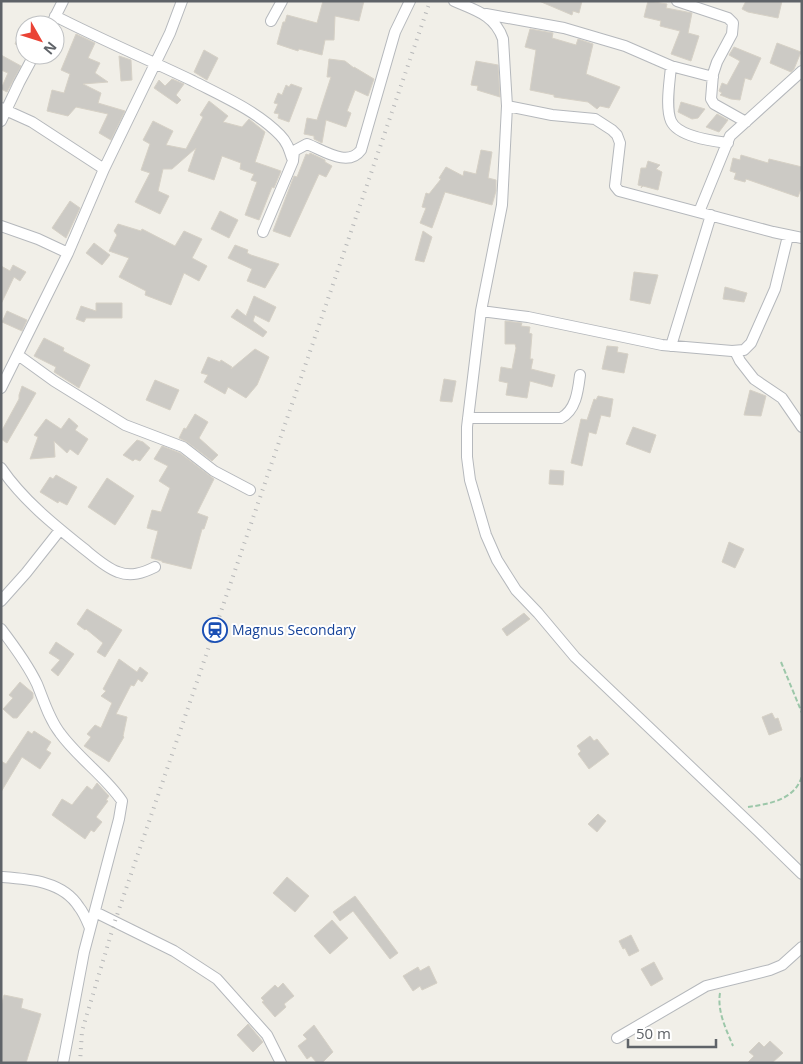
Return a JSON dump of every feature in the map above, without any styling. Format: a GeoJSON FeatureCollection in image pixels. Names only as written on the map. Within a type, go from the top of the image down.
{"type":"FeatureCollection","features":[{"type":"Feature","properties":{"kind":"street"},"geometry":{"type":"LineString","coordinates":[[56,15],[63,1]]}},
{"type":"Feature","properties":{"kind":"street"},"geometry":{"type":"LineString","coordinates":[[1,388],[68,253],[104,169],[156,64],[182,1]]}},
{"type":"Feature","properties":{"kind":"street"},"geometry":{"type":"LineString","coordinates":[[271,21],[282,1]]}},
{"type":"Feature","properties":{"kind":"street"},"geometry":{"type":"LineString","coordinates":[[263,232],[294,162],[294,151],[307,144],[345,159],[357,155],[363,142],[395,32],[410,1]]}},
{"type":"Feature","properties":{"kind":"street"},"geometry":{"type":"LineString","coordinates":[[454,1],[474,5],[496,23],[503,39],[507,106],[502,205],[481,310],[468,418],[467,456],[470,480],[486,535],[497,560],[516,590],[575,657],[802,874]]}},
{"type":"Feature","properties":{"kind":"street"},"geometry":{"type":"LineString","coordinates":[[677,1],[691,3],[728,18],[733,23],[732,34],[717,62],[713,77],[711,100],[714,104],[746,122]]}},
{"type":"Feature","properties":{"kind":"street"},"geometry":{"type":"LineString","coordinates":[[485,14],[564,28],[625,46],[671,66],[713,77]]}},
{"type":"Feature","properties":{"kind":"street"},"geometry":{"type":"LineString","coordinates":[[65,26],[156,64],[220,95],[266,123],[288,144],[294,162]]}},
{"type":"Feature","properties":{"kind":"street"},"geometry":{"type":"LineString","coordinates":[[1,121],[4,109],[28,65]]}},
{"type":"Feature","properties":{"kind":"street"},"geometry":{"type":"LineString","coordinates":[[671,66],[669,100],[671,121],[688,134],[706,140],[728,143]]}},
{"type":"Feature","properties":{"kind":"street"},"geometry":{"type":"LineString","coordinates":[[699,212],[730,136],[802,71]]}},
{"type":"Feature","properties":{"kind":"street"},"geometry":{"type":"LineString","coordinates":[[507,106],[552,115],[595,119],[617,135],[620,143],[615,186],[622,192],[788,236],[802,238]]}},
{"type":"Feature","properties":{"kind":"street"},"geometry":{"type":"LineString","coordinates":[[4,109],[56,137],[104,169]]}},
{"type":"Feature","properties":{"kind":"street"},"geometry":{"type":"LineString","coordinates":[[671,346],[712,215]]}},
{"type":"Feature","properties":{"kind":"street"},"geometry":{"type":"LineString","coordinates":[[1,226],[38,239],[68,253]]}},
{"type":"Feature","properties":{"kind":"street"},"geometry":{"type":"LineString","coordinates":[[481,310],[528,317],[671,346],[744,350],[751,343],[774,289],[788,236]]}},
{"type":"Feature","properties":{"kind":"street"},"geometry":{"type":"LineString","coordinates":[[735,351],[754,379],[782,398],[802,427]]}},
{"type":"Feature","properties":{"kind":"street"},"geometry":{"type":"LineString","coordinates":[[18,355],[54,381],[125,425],[183,447],[214,471],[250,490]]}},
{"type":"Feature","properties":{"kind":"street"},"geometry":{"type":"LineString","coordinates":[[468,418],[561,418],[568,414],[572,407],[580,375]]}},
{"type":"Feature","properties":{"kind":"street"},"geometry":{"type":"LineString","coordinates":[[1,468],[27,500],[60,530],[116,572],[135,574],[155,567]]}},
{"type":"Feature","properties":{"kind":"street"},"geometry":{"type":"LineString","coordinates":[[1,601],[6,591],[60,530]]}},
{"type":"Feature","properties":{"kind":"street"},"geometry":{"type":"LineString","coordinates":[[1,629],[13,644],[36,683],[44,704],[59,732],[115,790],[122,801],[84,952],[64,1063]]}},
{"type":"Feature","properties":{"kind":"street"},"geometry":{"type":"LineString","coordinates":[[1,877],[50,884],[66,893],[79,906],[90,928]]}},
{"type":"Feature","properties":{"kind":"street"},"geometry":{"type":"LineString","coordinates":[[95,912],[174,951],[217,978],[266,1034],[281,1063]]}},
{"type":"Feature","properties":{"kind":"street"},"geometry":{"type":"LineString","coordinates":[[617,1038],[706,986],[770,970],[782,965],[802,947]]}},
{"type":"Feature","properties":{"kind":"path"},"geometry":{"type":"LineString","coordinates":[[781,662],[802,713]]}},
{"type":"Feature","properties":{"kind":"path"},"geometry":{"type":"LineString","coordinates":[[736,809],[775,802],[785,798],[800,783],[802,776]]}},
{"type":"Feature","properties":{"kind":"path"},"geometry":{"type":"LineString","coordinates":[[723,981],[719,999],[720,1010],[733,1046]]}},
{"type":"Feature","properties":{"kind":"building"},"geometry":{"type":"Polygon","coordinates":[[[323,1],[364,1],[359,21],[335,16],[334,40],[325,40],[322,55],[299,49],[298,51],[277,44],[287,15],[317,23],[323,1]]]}},
{"type":"Feature","properties":{"kind":"building"},"geometry":{"type":"Polygon","coordinates":[[[539,1],[582,1],[579,13],[573,11],[572,15],[539,1]]]}},
{"type":"Feature","properties":{"kind":"building"},"geometry":{"type":"Polygon","coordinates":[[[648,1],[667,4],[666,8],[692,13],[688,33],[699,36],[691,61],[671,54],[680,31],[660,26],[661,21],[644,17],[648,1]]]}},
{"type":"Feature","properties":{"kind":"building"},"geometry":{"type":"Polygon","coordinates":[[[746,1],[782,1],[778,18],[742,9],[746,1]]]}},
{"type":"Feature","properties":{"kind":"building"},"geometry":{"type":"Polygon","coordinates":[[[530,29],[553,33],[552,38],[576,45],[578,39],[593,44],[586,74],[620,87],[609,108],[600,106],[597,109],[588,102],[554,97],[554,95],[530,90],[536,50],[525,47],[530,29]]]}},
{"type":"Feature","properties":{"kind":"building"},"geometry":{"type":"Polygon","coordinates":[[[76,34],[95,43],[88,58],[100,63],[95,73],[108,82],[83,84],[101,93],[98,103],[125,111],[111,140],[99,133],[108,114],[76,107],[68,116],[47,111],[52,90],[64,93],[70,74],[61,70],[65,65],[65,60],[76,34]]]}},
{"type":"Feature","properties":{"kind":"building"},"geometry":{"type":"Polygon","coordinates":[[[777,43],[801,52],[791,72],[770,63],[777,43]]]}},
{"type":"Feature","properties":{"kind":"building"},"geometry":{"type":"Polygon","coordinates":[[[734,47],[761,58],[751,80],[745,78],[740,100],[720,95],[722,93],[719,91],[722,83],[727,85],[740,61],[729,55],[734,47]]]}},
{"type":"Feature","properties":{"kind":"building"},"geometry":{"type":"Polygon","coordinates":[[[204,50],[218,58],[207,80],[194,72],[204,50]]]}},
{"type":"Feature","properties":{"kind":"building"},"geometry":{"type":"Polygon","coordinates":[[[1,55],[15,63],[15,65],[21,66],[7,92],[1,89],[8,73],[1,70],[1,55]]]}},
{"type":"Feature","properties":{"kind":"building"},"geometry":{"type":"Polygon","coordinates":[[[119,56],[131,60],[132,80],[121,81],[119,56]]]}},
{"type":"Feature","properties":{"kind":"building"},"geometry":{"type":"Polygon","coordinates":[[[329,59],[345,61],[374,79],[368,96],[355,90],[347,111],[351,113],[346,127],[326,120],[322,143],[314,139],[314,136],[304,134],[307,118],[317,120],[331,77],[327,77],[329,59]]]}},
{"type":"Feature","properties":{"kind":"building"},"geometry":{"type":"Polygon","coordinates":[[[476,61],[498,65],[500,97],[477,90],[478,86],[471,85],[476,61]]]}},
{"type":"Feature","properties":{"kind":"building"},"geometry":{"type":"Polygon","coordinates":[[[172,79],[184,84],[176,95],[181,100],[177,104],[154,88],[159,80],[165,86],[172,79]]]}},
{"type":"Feature","properties":{"kind":"building"},"geometry":{"type":"Polygon","coordinates":[[[291,84],[302,88],[289,122],[278,118],[279,114],[274,113],[278,104],[274,103],[278,93],[282,95],[286,85],[289,87],[291,84]]]}},
{"type":"Feature","properties":{"kind":"building"},"geometry":{"type":"Polygon","coordinates":[[[209,101],[228,116],[223,122],[242,127],[249,119],[265,132],[255,162],[281,171],[274,188],[272,187],[259,220],[245,215],[257,182],[251,180],[254,174],[240,169],[241,163],[222,156],[214,180],[188,171],[196,148],[172,169],[163,169],[158,191],[169,196],[160,214],[135,202],[150,173],[141,170],[150,144],[143,140],[153,121],[173,131],[166,145],[186,149],[203,117],[200,115],[209,101]]]}},
{"type":"Feature","properties":{"kind":"building"},"geometry":{"type":"Polygon","coordinates":[[[681,102],[705,109],[698,118],[692,119],[678,112],[681,102]]]}},
{"type":"Feature","properties":{"kind":"building"},"geometry":{"type":"Polygon","coordinates":[[[717,114],[728,120],[719,132],[706,127],[717,114]]]}},
{"type":"Feature","properties":{"kind":"building"},"geometry":{"type":"Polygon","coordinates":[[[481,150],[492,152],[488,178],[496,180],[496,191],[492,205],[445,192],[432,228],[420,223],[426,208],[422,207],[426,193],[429,194],[441,179],[439,178],[446,167],[463,176],[464,171],[476,174],[481,150]]]}},
{"type":"Feature","properties":{"kind":"building"},"geometry":{"type":"Polygon","coordinates":[[[310,153],[325,160],[325,162],[332,166],[326,177],[319,174],[290,237],[273,231],[294,176],[297,177],[306,154],[309,155],[310,153]]]}},
{"type":"Feature","properties":{"kind":"building"},"geometry":{"type":"Polygon","coordinates":[[[741,155],[768,163],[769,159],[802,167],[802,186],[798,197],[746,179],[745,182],[734,179],[736,173],[730,171],[733,158],[740,160],[741,155]]]}},
{"type":"Feature","properties":{"kind":"building"},"geometry":{"type":"Polygon","coordinates":[[[648,161],[660,165],[656,169],[662,172],[658,190],[643,186],[641,188],[642,186],[638,185],[641,168],[646,168],[648,161]]]}},
{"type":"Feature","properties":{"kind":"building"},"geometry":{"type":"Polygon","coordinates":[[[70,201],[80,208],[66,238],[52,228],[70,201]]]}},
{"type":"Feature","properties":{"kind":"building"},"geometry":{"type":"Polygon","coordinates":[[[220,211],[238,220],[229,238],[211,229],[220,211]]]}},
{"type":"Feature","properties":{"kind":"building"},"geometry":{"type":"Polygon","coordinates":[[[118,224],[141,231],[142,229],[175,246],[184,231],[202,239],[192,258],[207,266],[199,281],[184,273],[171,305],[145,295],[146,291],[119,277],[129,258],[109,251],[117,235],[114,231],[118,224]]]}},
{"type":"Feature","properties":{"kind":"building"},"geometry":{"type":"Polygon","coordinates":[[[423,231],[432,237],[424,262],[415,260],[423,231]]]}},
{"type":"Feature","properties":{"kind":"building"},"geometry":{"type":"Polygon","coordinates":[[[94,243],[110,255],[102,265],[86,253],[94,243]]]}},
{"type":"Feature","properties":{"kind":"building"},"geometry":{"type":"Polygon","coordinates":[[[235,245],[248,250],[247,253],[251,255],[279,264],[265,288],[247,281],[252,269],[228,258],[235,245]]]}},
{"type":"Feature","properties":{"kind":"building"},"geometry":{"type":"Polygon","coordinates":[[[13,265],[26,272],[20,281],[14,277],[1,304],[1,266],[10,271],[13,265]]]}},
{"type":"Feature","properties":{"kind":"building"},"geometry":{"type":"Polygon","coordinates":[[[634,272],[658,275],[650,304],[630,300],[634,272]]]}},
{"type":"Feature","properties":{"kind":"building"},"geometry":{"type":"Polygon","coordinates":[[[725,287],[747,293],[744,302],[723,299],[725,287]]]}},
{"type":"Feature","properties":{"kind":"building"},"geometry":{"type":"Polygon","coordinates":[[[254,296],[276,307],[269,322],[255,315],[253,321],[267,332],[263,337],[231,317],[237,309],[246,316],[254,296]]]}},
{"type":"Feature","properties":{"kind":"building"},"geometry":{"type":"Polygon","coordinates":[[[96,303],[122,303],[122,318],[86,318],[84,322],[76,319],[81,306],[96,311],[96,303]]]}},
{"type":"Feature","properties":{"kind":"building"},"geometry":{"type":"Polygon","coordinates":[[[7,311],[27,320],[22,331],[2,322],[7,311]]]}},
{"type":"Feature","properties":{"kind":"building"},"geometry":{"type":"Polygon","coordinates":[[[505,321],[522,323],[521,326],[530,327],[529,333],[532,334],[530,359],[533,359],[531,369],[555,375],[552,387],[530,381],[527,398],[506,395],[508,383],[499,381],[501,367],[512,369],[516,348],[515,344],[505,344],[505,321]]]}},
{"type":"Feature","properties":{"kind":"building"},"geometry":{"type":"Polygon","coordinates":[[[44,338],[64,348],[63,351],[90,365],[79,388],[54,372],[56,367],[34,356],[44,338]]]}},
{"type":"Feature","properties":{"kind":"building"},"geometry":{"type":"Polygon","coordinates":[[[607,346],[618,347],[617,352],[628,354],[624,373],[602,369],[607,346]]]}},
{"type":"Feature","properties":{"kind":"building"},"geometry":{"type":"Polygon","coordinates":[[[255,349],[269,357],[257,385],[246,398],[228,387],[225,394],[204,382],[208,375],[201,373],[208,357],[220,362],[221,360],[232,367],[231,369],[255,349]]]}},
{"type":"Feature","properties":{"kind":"building"},"geometry":{"type":"Polygon","coordinates":[[[444,379],[456,381],[452,402],[440,401],[444,379]]]}},
{"type":"Feature","properties":{"kind":"building"},"geometry":{"type":"Polygon","coordinates":[[[155,380],[179,390],[170,410],[146,400],[155,380]]]}},
{"type":"Feature","properties":{"kind":"building"},"geometry":{"type":"Polygon","coordinates":[[[22,386],[36,393],[7,443],[1,439],[1,432],[19,399],[22,386]]]}},
{"type":"Feature","properties":{"kind":"building"},"geometry":{"type":"Polygon","coordinates":[[[750,390],[766,396],[761,416],[744,415],[750,390]]]}},
{"type":"Feature","properties":{"kind":"building"},"geometry":{"type":"Polygon","coordinates":[[[598,396],[613,399],[610,417],[601,415],[596,434],[589,432],[582,466],[571,463],[581,419],[587,420],[594,399],[596,400],[598,396]]]}},
{"type":"Feature","properties":{"kind":"building"},"geometry":{"type":"Polygon","coordinates":[[[195,414],[208,422],[199,438],[218,455],[212,461],[179,438],[195,414]]]}},
{"type":"Feature","properties":{"kind":"building"},"geometry":{"type":"Polygon","coordinates":[[[69,418],[78,426],[75,430],[88,439],[78,455],[70,449],[67,453],[54,441],[55,457],[30,459],[38,437],[34,435],[46,419],[61,429],[69,418]]]}},
{"type":"Feature","properties":{"kind":"building"},"geometry":{"type":"Polygon","coordinates":[[[633,427],[656,435],[650,453],[626,444],[633,427]]]}},
{"type":"Feature","properties":{"kind":"building"},"geometry":{"type":"Polygon","coordinates":[[[137,440],[150,448],[140,461],[135,459],[133,461],[123,455],[137,440]]]}},
{"type":"Feature","properties":{"kind":"building"},"geometry":{"type":"Polygon","coordinates":[[[162,446],[180,453],[214,479],[197,513],[208,517],[204,529],[202,529],[191,569],[151,558],[158,531],[147,528],[152,510],[161,512],[170,488],[159,481],[168,466],[154,459],[162,446]]]}},
{"type":"Feature","properties":{"kind":"building"},"geometry":{"type":"Polygon","coordinates":[[[550,470],[564,471],[563,485],[549,484],[550,470]]]}},
{"type":"Feature","properties":{"kind":"building"},"geometry":{"type":"Polygon","coordinates":[[[56,475],[77,487],[67,505],[59,501],[58,503],[40,492],[50,477],[53,479],[56,475]]]}},
{"type":"Feature","properties":{"kind":"building"},"geometry":{"type":"Polygon","coordinates":[[[107,478],[134,496],[115,525],[88,507],[107,478]]]}},
{"type":"Feature","properties":{"kind":"building"},"geometry":{"type":"Polygon","coordinates":[[[729,542],[744,549],[735,568],[722,562],[729,542]]]}},
{"type":"Feature","properties":{"kind":"building"},"geometry":{"type":"Polygon","coordinates":[[[87,609],[122,630],[105,657],[97,652],[103,643],[77,624],[87,609]]]}},
{"type":"Feature","properties":{"kind":"building"},"geometry":{"type":"Polygon","coordinates":[[[524,613],[530,619],[507,636],[502,629],[524,613]]]}},
{"type":"Feature","properties":{"kind":"building"},"geometry":{"type":"Polygon","coordinates":[[[56,642],[74,654],[58,676],[51,670],[60,660],[49,653],[56,642]]]}},
{"type":"Feature","properties":{"kind":"building"},"geometry":{"type":"Polygon","coordinates":[[[119,659],[137,672],[140,667],[148,673],[142,682],[138,679],[134,686],[131,685],[116,714],[127,717],[124,737],[109,762],[84,746],[91,737],[87,734],[95,725],[101,728],[112,703],[101,696],[106,691],[103,689],[119,659]]]}},
{"type":"Feature","properties":{"kind":"building"},"geometry":{"type":"Polygon","coordinates":[[[20,682],[33,693],[33,698],[17,718],[13,718],[3,709],[13,698],[9,695],[20,682]]]}},
{"type":"Feature","properties":{"kind":"building"},"geometry":{"type":"Polygon","coordinates":[[[772,713],[775,719],[778,718],[782,730],[769,735],[762,717],[772,713]]]}},
{"type":"Feature","properties":{"kind":"building"},"geometry":{"type":"Polygon","coordinates":[[[28,731],[32,734],[34,731],[51,742],[46,750],[51,753],[40,769],[22,757],[1,792],[1,761],[6,764],[28,731]]]}},
{"type":"Feature","properties":{"kind":"building"},"geometry":{"type":"Polygon","coordinates":[[[590,736],[594,741],[597,739],[609,754],[589,769],[578,754],[581,751],[577,746],[590,736]]]}},
{"type":"Feature","properties":{"kind":"building"},"geometry":{"type":"Polygon","coordinates":[[[97,783],[109,796],[106,800],[108,801],[96,817],[102,822],[94,832],[91,830],[85,839],[52,815],[62,799],[72,805],[87,786],[92,790],[97,783]]]}},
{"type":"Feature","properties":{"kind":"building"},"geometry":{"type":"Polygon","coordinates":[[[598,814],[606,821],[597,832],[588,824],[598,814]]]}},
{"type":"Feature","properties":{"kind":"building"},"geometry":{"type":"Polygon","coordinates":[[[287,877],[309,896],[295,912],[273,893],[287,877]]]}},
{"type":"Feature","properties":{"kind":"building"},"geometry":{"type":"Polygon","coordinates":[[[355,896],[398,953],[390,959],[353,911],[340,921],[333,912],[355,896]]]}},
{"type":"Feature","properties":{"kind":"building"},"geometry":{"type":"Polygon","coordinates":[[[332,920],[348,938],[330,954],[314,936],[332,920]]]}},
{"type":"Feature","properties":{"kind":"building"},"geometry":{"type":"Polygon","coordinates":[[[631,935],[639,951],[629,956],[619,941],[631,935]]]}},
{"type":"Feature","properties":{"kind":"building"},"geometry":{"type":"Polygon","coordinates":[[[654,962],[663,979],[651,986],[641,969],[654,962]]]}},
{"type":"Feature","properties":{"kind":"building"},"geometry":{"type":"Polygon","coordinates":[[[429,966],[437,983],[422,990],[420,986],[413,991],[403,976],[418,967],[420,971],[429,966]]]}},
{"type":"Feature","properties":{"kind":"building"},"geometry":{"type":"Polygon","coordinates":[[[283,983],[294,996],[284,1004],[286,1007],[275,1017],[262,1002],[264,1001],[261,998],[275,985],[278,988],[283,983]]]}},
{"type":"Feature","properties":{"kind":"building"},"geometry":{"type":"Polygon","coordinates":[[[4,995],[23,999],[21,1008],[41,1014],[26,1063],[1,1062],[1,1007],[4,995]]]}},
{"type":"Feature","properties":{"kind":"building"},"geometry":{"type":"Polygon","coordinates":[[[248,1024],[263,1042],[253,1052],[237,1035],[248,1024]]]}},
{"type":"Feature","properties":{"kind":"building"},"geometry":{"type":"Polygon","coordinates":[[[314,1025],[333,1052],[322,1063],[317,1063],[311,1056],[307,1059],[298,1046],[307,1039],[303,1035],[314,1025]]]}},
{"type":"Feature","properties":{"kind":"building"},"geometry":{"type":"Polygon","coordinates":[[[770,1041],[783,1053],[772,1063],[747,1063],[754,1056],[749,1052],[759,1042],[764,1047],[770,1041]]]}},
{"type":"Feature","properties":{"kind":"railway"},"geometry":{"type":"LineString","coordinates":[[80,1063],[82,1031],[115,921],[430,1]]}},
{"type":"Feature","properties":{"kind":"place","name":"Magnus Secondary"},"geometry":{"type":"Point","coordinates":[215,630]}}]}
